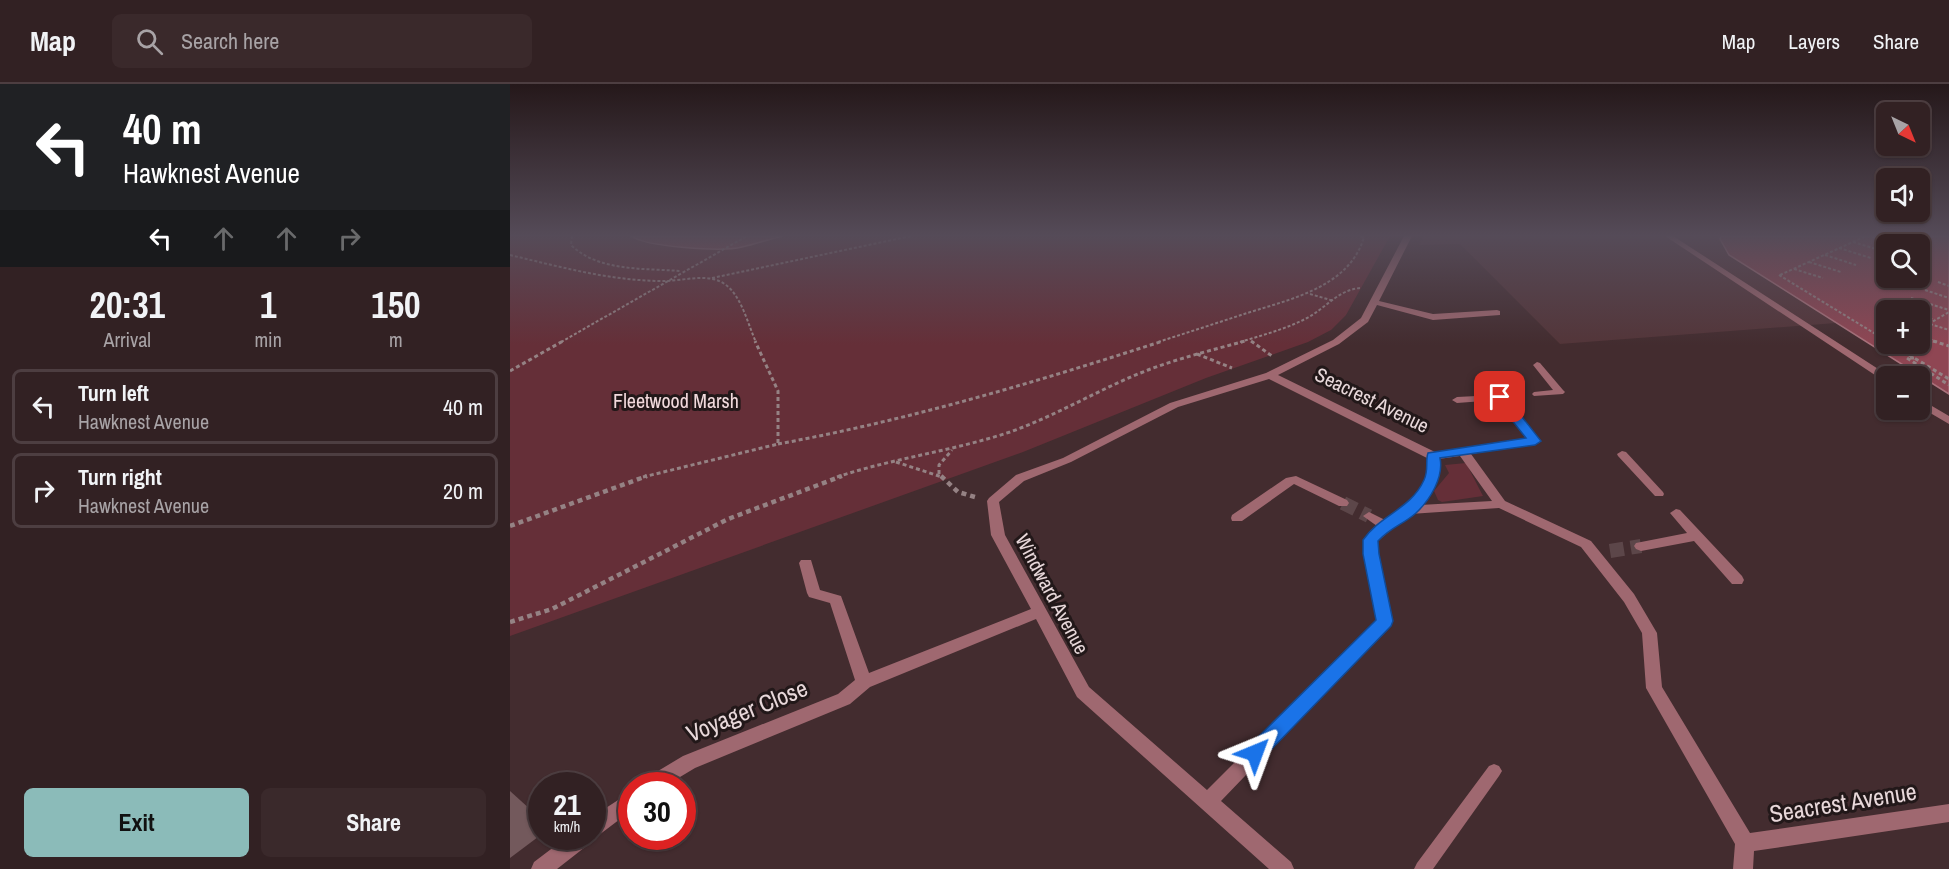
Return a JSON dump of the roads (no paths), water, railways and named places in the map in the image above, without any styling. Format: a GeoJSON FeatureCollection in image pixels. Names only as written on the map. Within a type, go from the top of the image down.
{"type":"FeatureCollection","features":[{"type":"Feature","properties":{"kind":"street"},"geometry":{"type":"LineString","coordinates":[[1270,375],[1336,342],[1365,320],[1389,273]]}},
{"type":"Feature","properties":{"kind":"street"},"geometry":{"type":"LineString","coordinates":[[1724,273],[1876,373]]}},
{"type":"Feature","properties":{"kind":"street"},"geometry":{"type":"LineString","coordinates":[[1374,302],[1433,317],[1497,313]]}},
{"type":"Feature","properties":{"kind":"street","name":"Windward Avenue"},"geometry":{"type":"LineString","coordinates":[[1270,375],[1250,379],[1174,405],[1067,460],[1020,478],[993,501],[998,535],[1083,692],[1284,869]]}},
{"type":"Feature","properties":{"kind":"street","name":"Seacrest Avenue"},"geometry":{"type":"LineString","coordinates":[[1270,375],[1433,456],[1535,441],[1500,397]]}},
{"type":"Feature","properties":{"kind":"street"},"geometry":{"type":"LineString","coordinates":[[1457,399],[1512,396]]}},
{"type":"Feature","properties":{"kind":"street"},"geometry":{"type":"LineString","coordinates":[[1930,409],[1949,421]]}},
{"type":"Feature","properties":{"kind":"street"},"geometry":{"type":"LineString","coordinates":[[1463,452],[1501,504]]}},
{"type":"Feature","properties":{"kind":"street"},"geometry":{"type":"LineString","coordinates":[[1207,803],[1385,621],[1371,554],[1371,540],[1385,525],[1411,510],[1431,482],[1435,468],[1433,456]]}},
{"type":"Feature","properties":{"kind":"street"},"geometry":{"type":"LineString","coordinates":[[1237,518],[1290,481],[1296,480],[1343,503]]}},
{"type":"Feature","properties":{"kind":"street"},"geometry":{"type":"LineString","coordinates":[[1411,510],[1501,504],[1580,539],[1603,552],[1649,633],[1654,688],[1745,843],[1743,869]]}},
{"type":"Feature","properties":{"kind":"street"},"geometry":{"type":"LineString","coordinates":[[1676,513],[1737,580]]}},
{"type":"Feature","properties":{"kind":"street"},"geometry":{"type":"LineString","coordinates":[[1368,516],[1385,525]]}},
{"type":"Feature","properties":{"kind":"street"},"geometry":{"type":"LineString","coordinates":[[1641,546],[1698,536]]}},
{"type":"Feature","properties":{"kind":"street"},"geometry":{"type":"LineString","coordinates":[[806,563],[814,593],[836,600],[864,682]]}},
{"type":"Feature","properties":{"kind":"street","name":"Voyager Close"},"geometry":{"type":"LineString","coordinates":[[672,772],[689,762],[844,699],[864,682],[1038,612]]}},
{"type":"Feature","properties":{"kind":"street","name":"Seacrest Avenue"},"geometry":{"type":"LineString","coordinates":[[1745,843],[1949,813]]}},
{"type":"Feature","properties":{"kind":"street"},"geometry":{"type":"LineString","coordinates":[[541,869],[565,850]]}},
{"type":"Feature","properties":{"kind":"lane"},"geometry":{"type":"LineString","coordinates":[[1537,364],[1560,392],[1537,394]]}},
{"type":"Feature","properties":{"kind":"lane"},"geometry":{"type":"LineString","coordinates":[[1622,454],[1659,494]]}},
{"type":"Feature","properties":{"kind":"lane"},"geometry":{"type":"LineString","coordinates":[[1423,869],[1494,771]]}},
{"type":"Feature","properties":{"kind":"tunnel"},"geometry":{"type":"LineString","coordinates":[[1343,503],[1369,516]]}},
{"type":"Feature","properties":{"kind":"tunnel"},"geometry":{"type":"LineString","coordinates":[[1610,551],[1641,546]]}},
{"type":"Feature","properties":{"kind":"park label","name":"Fleetwood Marsh"},"geometry":{"type":"Point","coordinates":[676,401]}}]}
